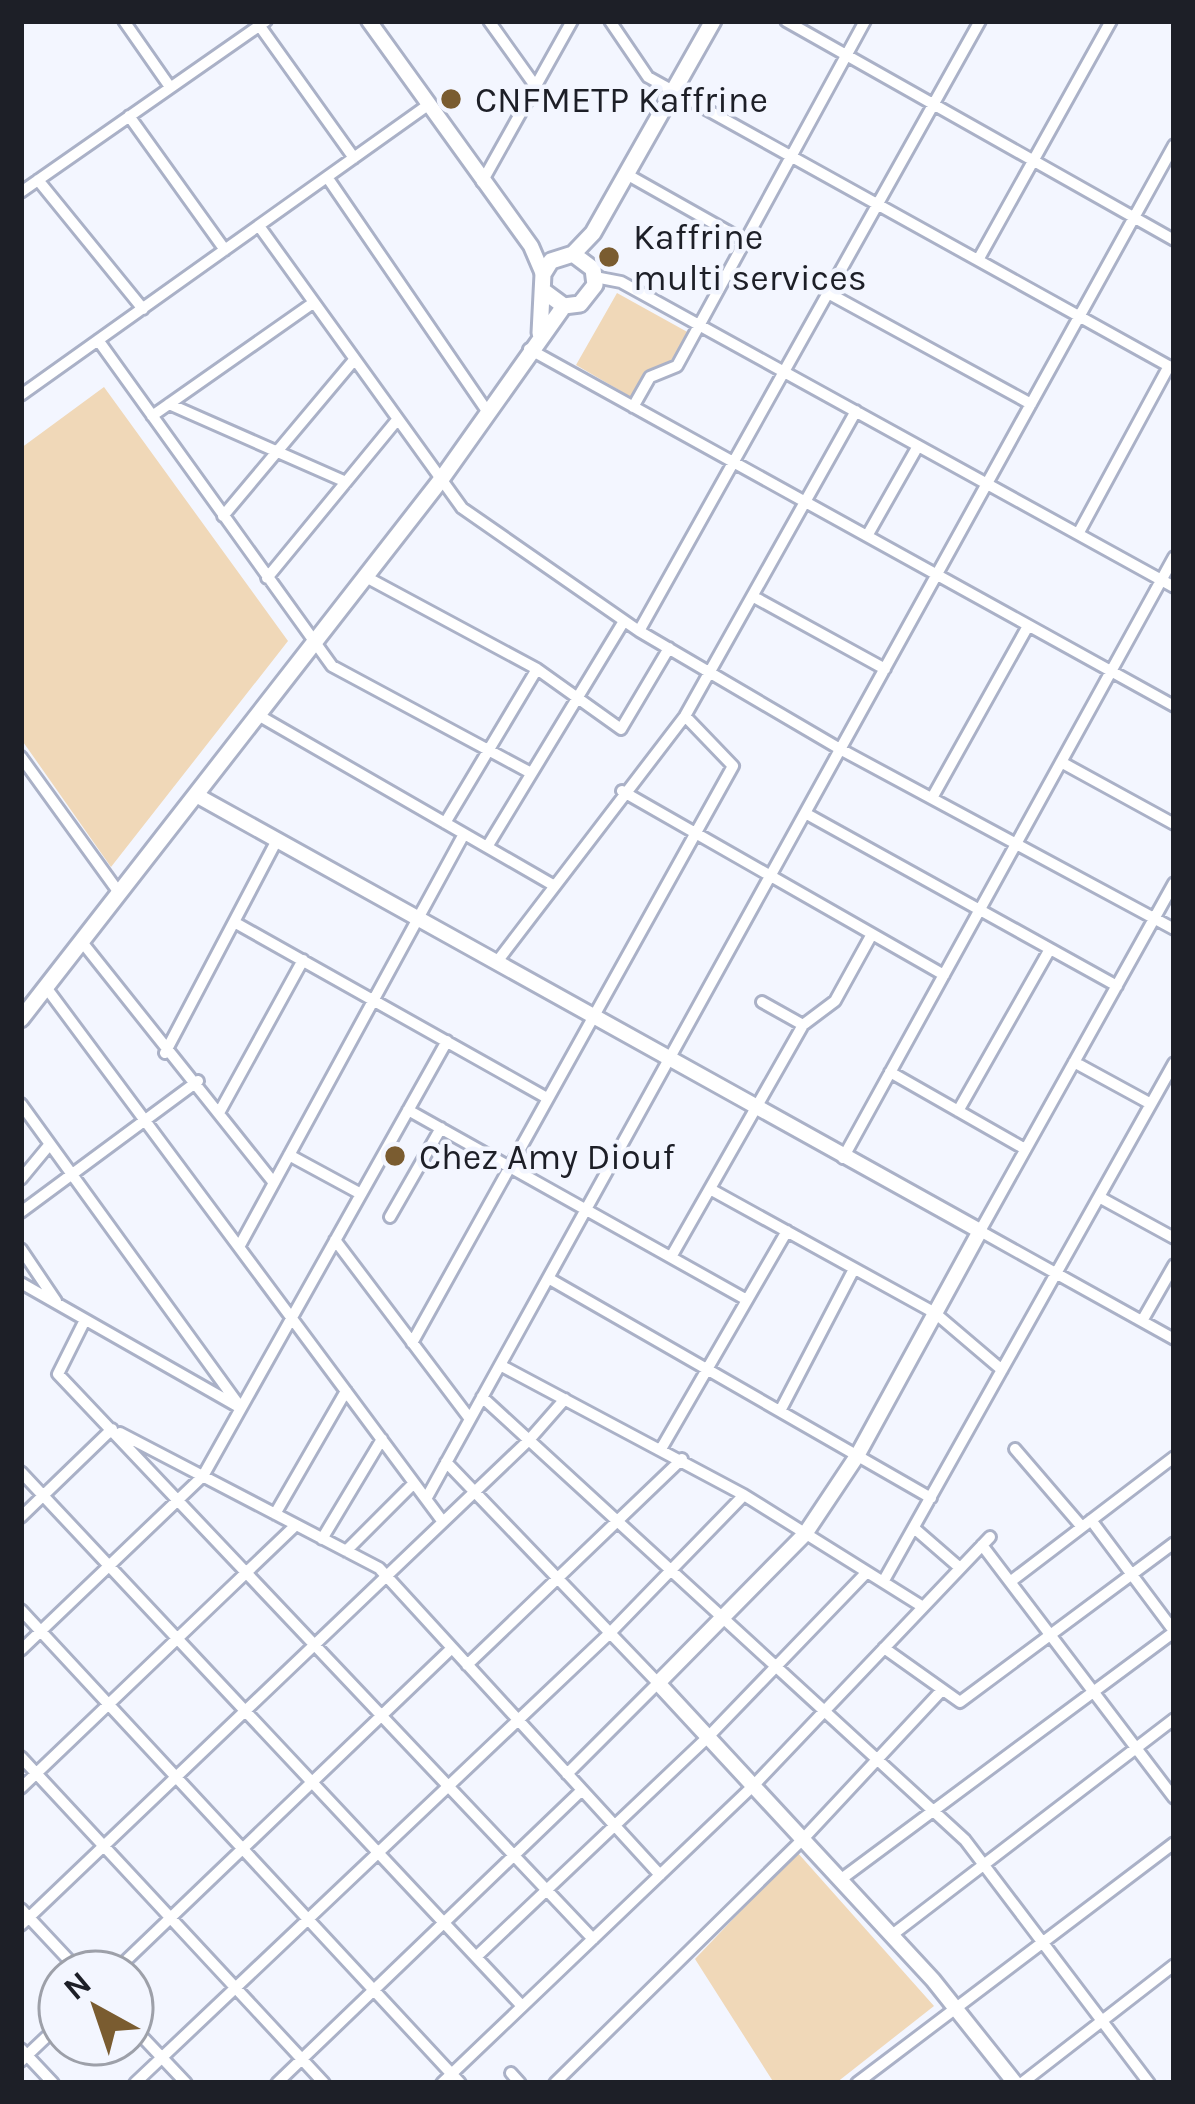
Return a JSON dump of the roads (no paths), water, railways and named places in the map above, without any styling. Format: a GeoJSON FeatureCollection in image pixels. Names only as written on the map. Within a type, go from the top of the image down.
{"type":"FeatureCollection","features":[{"type":"Feature","properties":{"kind":"highway"},"geometry":{"type":"LineString","coordinates":[[21,1019],[440,481],[541,333],[564,306],[587,299],[578,263],[713,21]]}},
{"type":"Feature","properties":{"kind":"highway"},"geometry":{"type":"LineString","coordinates":[[541,333],[543,274],[578,263]]}},
{"type":"Feature","properties":{"kind":"highway"},"geometry":{"type":"LineString","coordinates":[[545,292],[564,306]]}},
{"type":"Feature","properties":{"kind":"main road"},"geometry":{"type":"LineString","coordinates":[[369,21],[531,247],[543,274]]}},
{"type":"Feature","properties":{"kind":"main road"},"geometry":{"type":"LineString","coordinates":[[531,247],[578,263]]}},
{"type":"Feature","properties":{"kind":"main road"},"geometry":{"type":"LineString","coordinates":[[196,795],[980,1231],[857,1456],[805,1534],[658,1684],[892,1936],[1019,2083]]}},
{"type":"Feature","properties":{"kind":"street"},"geometry":{"type":"LineString","coordinates":[[124,21],[170,88]]}},
{"type":"Feature","properties":{"kind":"street"},"geometry":{"type":"LineString","coordinates":[[489,21],[536,87]]}},
{"type":"Feature","properties":{"kind":"street"},"geometry":{"type":"LineString","coordinates":[[482,182],[572,21]]}},
{"type":"Feature","properties":{"kind":"street"},"geometry":{"type":"LineString","coordinates":[[610,21],[648,77],[1171,368],[1078,534]]}},
{"type":"Feature","properties":{"kind":"street"},"geometry":{"type":"LineString","coordinates":[[787,21],[1174,240]]}},
{"type":"Feature","properties":{"kind":"street"},"geometry":{"type":"LineString","coordinates":[[633,407],[650,377],[677,366],[865,21]]}},
{"type":"Feature","properties":{"kind":"street"},"geometry":{"type":"LineString","coordinates":[[639,631],[980,21]]}},
{"type":"Feature","properties":{"kind":"street"},"geometry":{"type":"LineString","coordinates":[[978,260],[1111,21]]}},
{"type":"Feature","properties":{"kind":"street"},"geometry":{"type":"LineString","coordinates":[[21,192],[262,23],[354,158]]}},
{"type":"Feature","properties":{"kind":"street"},"geometry":{"type":"LineString","coordinates":[[21,395],[428,105]]}},
{"type":"Feature","properties":{"kind":"street"},"geometry":{"type":"LineString","coordinates":[[129,116],[225,250]]}},
{"type":"Feature","properties":{"kind":"street"},"geometry":{"type":"LineString","coordinates":[[426,1499],[1174,145]]}},
{"type":"Feature","properties":{"kind":"street"},"geometry":{"type":"LineString","coordinates":[[628,175],[745,242]]}},
{"type":"Feature","properties":{"kind":"street"},"geometry":{"type":"LineString","coordinates":[[327,177],[488,411]]}},
{"type":"Feature","properties":{"kind":"street"},"geometry":{"type":"LineString","coordinates":[[38,180],[143,309]]}},
{"type":"Feature","properties":{"kind":"street"},"geometry":{"type":"LineString","coordinates":[[259,226],[462,508],[639,631],[841,749],[1174,929]]}},
{"type":"Feature","properties":{"kind":"street"},"geometry":{"type":"LineString","coordinates":[[578,263],[621,282],[1174,587]]}},
{"type":"Feature","properties":{"kind":"street"},"geometry":{"type":"LineString","coordinates":[[828,293],[1031,404]]}},
{"type":"Feature","properties":{"kind":"street"},"geometry":{"type":"LineString","coordinates":[[152,416],[314,303]]}},
{"type":"Feature","properties":{"kind":"street"},"geometry":{"type":"LineString","coordinates":[[98,340],[332,667],[531,773]]}},
{"type":"Feature","properties":{"kind":"street"},"geometry":{"type":"LineString","coordinates":[[529,350],[1174,706]]}},
{"type":"Feature","properties":{"kind":"street"},"geometry":{"type":"LineString","coordinates":[[223,516],[354,360]]}},
{"type":"Feature","properties":{"kind":"street"},"geometry":{"type":"LineString","coordinates":[[170,404],[346,482]]}},
{"type":"Feature","properties":{"kind":"street"},"geometry":{"type":"LineString","coordinates":[[496,963],[622,791],[685,716],[856,411]]}},
{"type":"Feature","properties":{"kind":"street"},"geometry":{"type":"LineString","coordinates":[[267,578],[397,421]]}},
{"type":"Feature","properties":{"kind":"street"},"geometry":{"type":"LineString","coordinates":[[867,536],[918,446]]}},
{"type":"Feature","properties":{"kind":"street"},"geometry":{"type":"LineString","coordinates":[[843,1158],[1174,557]]}},
{"type":"Feature","properties":{"kind":"street"},"geometry":{"type":"LineString","coordinates":[[366,577],[537,669],[621,729],[669,648]]}},
{"type":"Feature","properties":{"kind":"street"},"geometry":{"type":"LineString","coordinates":[[754,597],[885,669]]}},
{"type":"Feature","properties":{"kind":"street"},"geometry":{"type":"LineString","coordinates":[[487,847],[624,621]]}},
{"type":"Feature","properties":{"kind":"street"},"geometry":{"type":"LineString","coordinates":[[932,798],[1028,626]]}},
{"type":"Feature","properties":{"kind":"street"},"geometry":{"type":"LineString","coordinates":[[445,823],[537,669]]}},
{"type":"Feature","properties":{"kind":"street"},"geometry":{"type":"LineString","coordinates":[[258,716],[554,885]]}},
{"type":"Feature","properties":{"kind":"street"},"geometry":{"type":"LineString","coordinates":[[412,1343],[734,766],[685,716]]}},
{"type":"Feature","properties":{"kind":"street"},"geometry":{"type":"LineString","coordinates":[[21,757],[120,894]]}},
{"type":"Feature","properties":{"kind":"street"},"geometry":{"type":"LineString","coordinates":[[1061,762],[1174,824]]}},
{"type":"Feature","properties":{"kind":"street"},"geometry":{"type":"LineString","coordinates":[[622,791],[944,975]]}},
{"type":"Feature","properties":{"kind":"street"},"geometry":{"type":"LineString","coordinates":[[805,813],[1117,986]]}},
{"type":"Feature","properties":{"kind":"street"},"geometry":{"type":"LineString","coordinates":[[239,1247],[464,834]]}},
{"type":"Feature","properties":{"kind":"street"},"geometry":{"type":"LineString","coordinates":[[165,1052],[277,840]]}},
{"type":"Feature","properties":{"kind":"street"},"geometry":{"type":"LineString","coordinates":[[1174,883],[980,1231],[1174,1339]]}},
{"type":"Feature","properties":{"kind":"street"},"geometry":{"type":"LineString","coordinates":[[1154,919],[1174,910]]}},
{"type":"Feature","properties":{"kind":"street"},"geometry":{"type":"LineString","coordinates":[[234,922],[548,1098]]}},
{"type":"Feature","properties":{"kind":"street"},"geometry":{"type":"LineString","coordinates":[[671,1257],[802,1025],[835,1001],[872,934]]}},
{"type":"Feature","properties":{"kind":"street"},"geometry":{"type":"LineString","coordinates":[[82,942],[165,1052],[198,1081],[274,1183]]}},
{"type":"Feature","properties":{"kind":"street"},"geometry":{"type":"LineString","coordinates":[[958,1111],[1050,949]]}},
{"type":"Feature","properties":{"kind":"street"},"geometry":{"type":"LineString","coordinates":[[220,1111],[303,960]]}},
{"type":"Feature","properties":{"kind":"street"},"geometry":{"type":"LineString","coordinates":[[45,986],[443,1522]]}},
{"type":"Feature","properties":{"kind":"street"},"geometry":{"type":"LineString","coordinates":[[762,1002],[802,1025]]}},
{"type":"Feature","properties":{"kind":"street"},"geometry":{"type":"LineString","coordinates":[[21,1650],[203,1476],[447,1041]]}},
{"type":"Feature","properties":{"kind":"street"},"geometry":{"type":"LineString","coordinates":[[1074,1062],[1151,1104]]}},
{"type":"Feature","properties":{"kind":"street"},"geometry":{"type":"LineString","coordinates":[[884,1582],[1174,1063]]}},
{"type":"Feature","properties":{"kind":"street"},"geometry":{"type":"LineString","coordinates":[[890,1072],[1025,1149]]}},
{"type":"Feature","properties":{"kind":"street"},"geometry":{"type":"LineString","coordinates":[[21,1212],[198,1081]]}},
{"type":"Feature","properties":{"kind":"street"},"geometry":{"type":"LineString","coordinates":[[21,1104],[242,1408]]}},
{"type":"Feature","properties":{"kind":"street"},"geometry":{"type":"LineString","coordinates":[[409,1110],[747,1300]]}},
{"type":"Feature","properties":{"kind":"street"},"geometry":{"type":"LineString","coordinates":[[390,1217],[441,1128]]}},
{"type":"Feature","properties":{"kind":"street"},"geometry":{"type":"LineString","coordinates":[[21,1179],[50,1144]]}},
{"type":"Feature","properties":{"kind":"street"},"geometry":{"type":"LineString","coordinates":[[289,1155],[361,1194]]}},
{"type":"Feature","properties":{"kind":"street"},"geometry":{"type":"LineString","coordinates":[[710,1189],[935,1313],[1002,1370]]}},
{"type":"Feature","properties":{"kind":"street"},"geometry":{"type":"LineString","coordinates":[[1099,1197],[1174,1238]]}},
{"type":"Feature","properties":{"kind":"street"},"geometry":{"type":"LineString","coordinates":[[661,1449],[787,1231]]}},
{"type":"Feature","properties":{"kind":"street"},"geometry":{"type":"LineString","coordinates":[[335,1240],[470,1419]]}},
{"type":"Feature","properties":{"kind":"street"},"geometry":{"type":"LineString","coordinates":[[21,1249],[59,1305]]}},
{"type":"Feature","properties":{"kind":"street"},"geometry":{"type":"LineString","coordinates":[[1142,1321],[1174,1265]]}},
{"type":"Feature","properties":{"kind":"street"},"geometry":{"type":"LineString","coordinates":[[780,1412],[854,1269]]}},
{"type":"Feature","properties":{"kind":"street"},"geometry":{"type":"LineString","coordinates":[[548,1278],[931,1498]]}},
{"type":"Feature","properties":{"kind":"street"},"geometry":{"type":"LineString","coordinates":[[21,1283],[242,1408]]}},
{"type":"Feature","properties":{"kind":"street"},"geometry":{"type":"LineString","coordinates":[[85,1319],[58,1374],[593,1939]]}},
{"type":"Feature","properties":{"kind":"street"},"geometry":{"type":"LineString","coordinates":[[500,1365],[682,1459],[923,1607]]}},
{"type":"Feature","properties":{"kind":"street"},"geometry":{"type":"LineString","coordinates":[[275,1514],[346,1391]]}},
{"type":"Feature","properties":{"kind":"street"},"geometry":{"type":"LineString","coordinates":[[482,1397],[933,1811],[983,1865],[1149,2083]]}},
{"type":"Feature","properties":{"kind":"street"},"geometry":{"type":"LineString","coordinates":[[55,1948],[24,1918],[475,1492],[565,1399]]}},
{"type":"Feature","properties":{"kind":"street"},"geometry":{"type":"LineString","coordinates":[[112,1429],[386,1576],[660,1875]]}},
{"type":"Feature","properties":{"kind":"street"},"geometry":{"type":"LineString","coordinates":[[21,1516],[112,1429]]}},
{"type":"Feature","properties":{"kind":"street"},"geometry":{"type":"LineString","coordinates":[[322,1539],[382,1439]]}},
{"type":"Feature","properties":{"kind":"street"},"geometry":{"type":"LineString","coordinates":[[840,1880],[1174,1632],[1132,1575],[1015,1448]]}},
{"type":"Feature","properties":{"kind":"street"},"geometry":{"type":"LineString","coordinates":[[467,1665],[682,1459]]}},
{"type":"Feature","properties":{"kind":"street"},"geometry":{"type":"LineString","coordinates":[[1010,1582],[1172,1461]]}},
{"type":"Feature","properties":{"kind":"street"},"geometry":{"type":"LineString","coordinates":[[446,1462],[658,1684],[567,1774]]}},
{"type":"Feature","properties":{"kind":"street"},"geometry":{"type":"LineString","coordinates":[[21,1472],[522,2006]]}},
{"type":"Feature","properties":{"kind":"street"},"geometry":{"type":"LineString","coordinates":[[346,1551],[414,1483]]}},
{"type":"Feature","properties":{"kind":"street"},"geometry":{"type":"LineString","coordinates":[[135,2083],[610,1633],[744,1495]]}},
{"type":"Feature","properties":{"kind":"street"},"geometry":{"type":"LineString","coordinates":[[21,1788],[296,1525]]}},
{"type":"Feature","properties":{"kind":"street"},"geometry":{"type":"LineString","coordinates":[[914,1528],[960,1568]]}},
{"type":"Feature","properties":{"kind":"street"},"geometry":{"type":"LineString","coordinates":[[21,1610],[374,1990],[451,2080],[753,1786],[986,1541],[1010,1582],[1174,1798]]}},
{"type":"Feature","properties":{"kind":"street"},"geometry":{"type":"LineString","coordinates":[[884,1648],[960,1702],[1174,1544]]}},
{"type":"Feature","properties":{"kind":"street"},"geometry":{"type":"LineString","coordinates":[[476,1957],[708,1737],[867,1572]]}},
{"type":"Feature","properties":{"kind":"street"},"geometry":{"type":"LineString","coordinates":[[139,1948],[452,1648]]}},
{"type":"Feature","properties":{"kind":"street"},"geometry":{"type":"LineString","coordinates":[[555,2083],[802,1839],[942,1690]]}},
{"type":"Feature","properties":{"kind":"street"},"geometry":{"type":"LineString","coordinates":[[892,1936],[1174,1719]]}},
{"type":"Feature","properties":{"kind":"street"},"geometry":{"type":"LineString","coordinates":[[21,1757],[324,2083]]}},
{"type":"Feature","properties":{"kind":"street"},"geometry":{"type":"LineString","coordinates":[[277,2083],[582,1790]]}},
{"type":"Feature","properties":{"kind":"street"},"geometry":{"type":"LineString","coordinates":[[856,2083],[1174,1843]]}},
{"type":"Feature","properties":{"kind":"street"},"geometry":{"type":"LineString","coordinates":[[1019,2083],[1174,1965]]}},
{"type":"Feature","properties":{"kind":"street"},"geometry":{"type":"LineString","coordinates":[[156,2052],[186,2083]]}},
{"type":"Feature","properties":{"kind":"street"},"geometry":{"type":"LineString","coordinates":[[23,2055],[53,2083]]}},
{"type":"Feature","properties":{"kind":"place","name":"CNFMETP Kaffrine"},"geometry":{"type":"Point","coordinates":[451,99]}},
{"type":"Feature","properties":{"kind":"place","name":"Kaffrine multi services"},"geometry":{"type":"Point","coordinates":[609,257]}},
{"type":"Feature","properties":{"kind":"place","name":"Chez Amy Diouf"},"geometry":{"type":"Point","coordinates":[395,1156]}}]}
